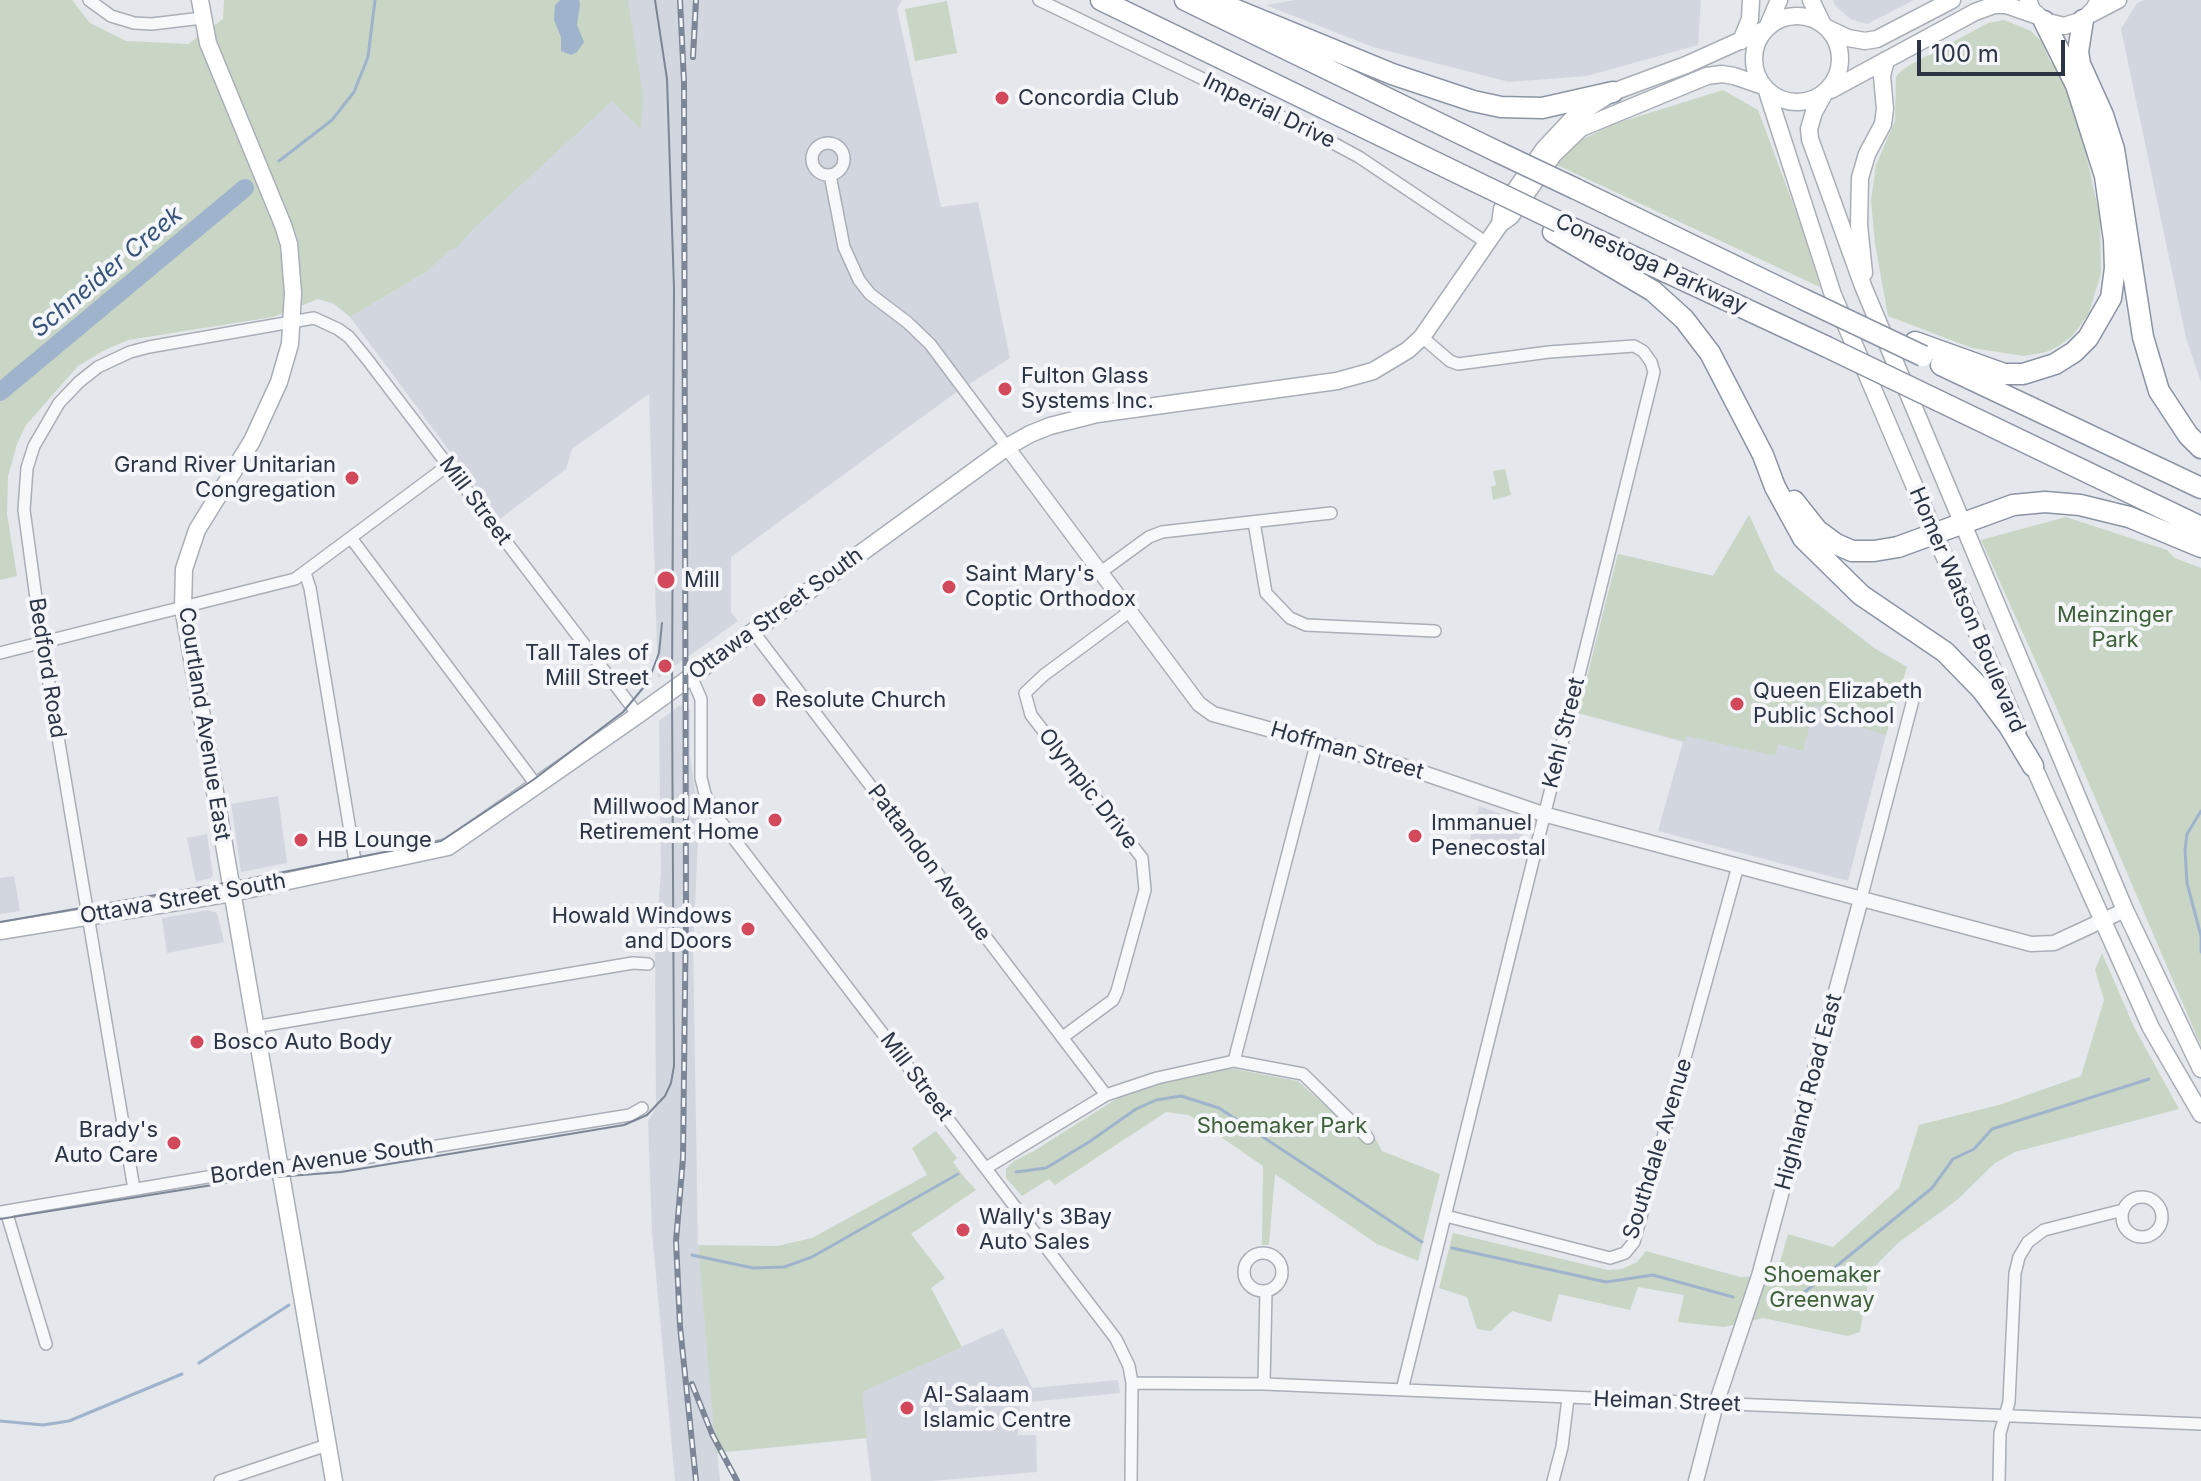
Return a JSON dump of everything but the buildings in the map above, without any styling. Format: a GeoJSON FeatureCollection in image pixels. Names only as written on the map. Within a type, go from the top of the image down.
{"type":"FeatureCollection","features":[{"type":"Feature","properties":{"kind":"highway","name":"Conestoga Parkway"},"geometry":{"type":"LineString","coordinates":[[1101,0],[1556,227],[1825,346],[2201,527]]}},
{"type":"Feature","properties":{"kind":"highway","name":"Conestoga Parkway"},"geometry":{"type":"LineString","coordinates":[[1185,0],[1803,299],[1919,349],[2201,488]]}},
{"type":"Feature","properties":{"kind":"highway"},"geometry":{"type":"LineString","coordinates":[[1212,0],[1392,74],[1473,101],[1501,107],[1542,108],[1613,92]]}},
{"type":"Feature","properties":{"kind":"highway"},"geometry":{"type":"LineString","coordinates":[[2086,17],[2078,52],[2080,64],[2103,115],[2114,149],[2143,337],[2159,391],[2188,435],[2201,448]]}},
{"type":"Feature","properties":{"kind":"highway"},"geometry":{"type":"LineString","coordinates":[[1919,349],[2004,374],[2023,374],[2055,364],[2074,352],[2088,338],[2111,298],[2115,268],[2114,240],[2105,176],[2076,85],[2041,18]]}},
{"type":"Feature","properties":{"kind":"highway"},"geometry":{"type":"LineString","coordinates":[[1556,227],[1653,291],[1684,319],[1710,353],[1803,538],[1861,595],[1945,652],[1991,702],[2033,766]]}},
{"type":"Feature","properties":{"kind":"highway"},"geometry":{"type":"LineString","coordinates":[[1763,455],[1817,530],[1852,551],[1898,547],[1935,532],[1965,531],[2013,505],[2045,502],[2080,505],[2129,517],[2201,547]]}},
{"type":"Feature","properties":{"kind":"main road","name":"Courtland Avenue East"},"geometry":{"type":"LineString","coordinates":[[200,0],[208,43],[289,244],[293,293],[285,363],[270,406],[197,530],[184,569],[183,607],[334,1481]]}},
{"type":"Feature","properties":{"kind":"main road"},"geometry":{"type":"LineString","coordinates":[[1741,41],[1750,19],[1751,0]]}},
{"type":"Feature","properties":{"kind":"main road"},"geometry":{"type":"LineString","coordinates":[[1779,0],[1755,50],[1754,63],[1765,88],[1789,102],[1801,102],[1824,94],[1975,12],[1994,5],[2006,5],[2064,26],[2118,0]]}},
{"type":"Feature","properties":{"kind":"main road"},"geometry":{"type":"LineString","coordinates":[[1811,0],[1837,43],[1840,61],[1836,78],[1824,94]]}},
{"type":"Feature","properties":{"kind":"main road"},"geometry":{"type":"LineString","coordinates":[[1766,29],[1782,18],[1797,16],[1812,19],[1848,38],[1865,41],[1877,39],[1952,0]]}},
{"type":"Feature","properties":{"kind":"main road"},"geometry":{"type":"LineString","coordinates":[[2028,0],[2041,18]]}},
{"type":"Feature","properties":{"kind":"main road"},"geometry":{"type":"LineString","coordinates":[[2086,17],[2099,0]]}},
{"type":"Feature","properties":{"kind":"main road","name":"Ottawa Street South"},"geometry":{"type":"LineString","coordinates":[[1500,224],[1502,209],[1559,131],[1574,117],[1613,92],[1686,65],[1766,29]]}},
{"type":"Feature","properties":{"kind":"main road"},"geometry":{"type":"LineString","coordinates":[[1863,286],[1860,178],[1867,154],[1883,124],[1882,76],[1886,60]]}},
{"type":"Feature","properties":{"kind":"main road","name":"Ottawa Street South"},"geometry":{"type":"LineString","coordinates":[[0,931],[232,893],[448,847],[638,715],[1007,447],[1050,426],[1097,414],[1337,381],[1373,371],[1408,350],[1422,337],[1500,224],[1511,216],[1553,155],[1581,128],[1707,76],[1734,76],[1765,88]]}},
{"type":"Feature","properties":{"kind":"main road","name":"Homer Watson Boulevard"},"geometry":{"type":"LineString","coordinates":[[1765,88],[1833,295],[2033,766],[2157,1038],[2201,1114]]}},
{"type":"Feature","properties":{"kind":"main road","name":"Homer Watson Boulevard"},"geometry":{"type":"LineString","coordinates":[[1824,94],[1814,112],[1809,129],[1810,139],[1863,286],[2125,910],[2201,1069]]}},
{"type":"Feature","properties":{"kind":"street"},"geometry":{"type":"LineString","coordinates":[[89,0],[111,16],[134,23],[202,18]]}},
{"type":"Feature","properties":{"kind":"street","name":"Imperial Drive"},"geometry":{"type":"LineString","coordinates":[[1039,0],[1359,157],[1487,243]]}},
{"type":"Feature","properties":{"kind":"street","name":"Hoffman Street"},"geometry":{"type":"LineString","coordinates":[[830,175],[844,247],[859,280],[870,294],[930,344],[1205,710],[1400,765],[1543,814],[2031,944],[2054,943],[2125,910]]}},
{"type":"Feature","properties":{"kind":"street","name":"Mill Street"},"geometry":{"type":"LineString","coordinates":[[292,322],[314,318],[349,337],[638,715]]}},
{"type":"Feature","properties":{"kind":"street","name":"Bedford Road"},"geometry":{"type":"LineString","coordinates":[[134,1189],[42,642],[24,510],[24,486],[34,446],[59,403],[98,367],[149,347],[292,322]]}},
{"type":"Feature","properties":{"kind":"street","name":"Kehl Street"},"geometry":{"type":"LineString","coordinates":[[1402,1390],[1654,372],[1643,351],[1634,346],[1549,352],[1458,364],[1450,361],[1422,337]]}},
{"type":"Feature","properties":{"kind":"street"},"geometry":{"type":"LineString","coordinates":[[0,653],[288,582],[305,573],[447,466]]}},
{"type":"Feature","properties":{"kind":"street"},"geometry":{"type":"LineString","coordinates":[[1101,572],[1149,537],[1162,532],[1331,513]]}},
{"type":"Feature","properties":{"kind":"street"},"geometry":{"type":"LineString","coordinates":[[1254,522],[1266,593],[1290,618],[1306,625],[1435,631]]}},
{"type":"Feature","properties":{"kind":"street"},"geometry":{"type":"LineString","coordinates":[[351,538],[537,786]]}},
{"type":"Feature","properties":{"kind":"street"},"geometry":{"type":"LineString","coordinates":[[305,573],[356,867]]}},
{"type":"Feature","properties":{"kind":"street","name":"Olympic Drive"},"geometry":{"type":"LineString","coordinates":[[1063,1037],[1113,1000],[1117,991],[1145,890],[1142,858],[1031,715],[1025,693],[1044,675],[1129,612]]}},
{"type":"Feature","properties":{"kind":"street","name":"Pattandon Avenue"},"geometry":{"type":"LineString","coordinates":[[752,630],[1106,1095]]}},
{"type":"Feature","properties":{"kind":"street","name":"Mill Street"},"geometry":{"type":"LineString","coordinates":[[691,676],[701,699],[701,778],[715,814],[1116,1339],[1129,1366],[1132,1383],[1131,1481]]}},
{"type":"Feature","properties":{"kind":"street","name":"Highland Road East"},"geometry":{"type":"LineString","coordinates":[[1696,1481],[1716,1404],[1759,1276],[1913,700]]}},
{"type":"Feature","properties":{"kind":"street"},"geometry":{"type":"LineString","coordinates":[[1234,1061],[1317,741]]}},
{"type":"Feature","properties":{"kind":"street","name":"Southdale Avenue"},"geometry":{"type":"LineString","coordinates":[[1446,1216],[1610,1258],[1625,1253],[1634,1242],[1738,866]]}},
{"type":"Feature","properties":{"kind":"street"},"geometry":{"type":"LineString","coordinates":[[254,1027],[633,963],[648,964]]}},
{"type":"Feature","properties":{"kind":"street"},"geometry":{"type":"LineString","coordinates":[[986,1168],[1106,1095],[1157,1078],[1234,1061],[1303,1074],[1368,1138]]}},
{"type":"Feature","properties":{"kind":"street","name":"Borden Avenue South"},"geometry":{"type":"LineString","coordinates":[[3,1211],[630,1115],[642,1108]]}},
{"type":"Feature","properties":{"kind":"street"},"geometry":{"type":"LineString","coordinates":[[1999,1481],[2000,1433],[2009,1402],[2015,1273],[2019,1257],[2028,1242],[2044,1230],[2123,1210]]}},
{"type":"Feature","properties":{"kind":"street"},"geometry":{"type":"LineString","coordinates":[[3,1211],[46,1344]]}},
{"type":"Feature","properties":{"kind":"street"},"geometry":{"type":"LineString","coordinates":[[1264,1384],[1266,1291]]}},
{"type":"Feature","properties":{"kind":"street","name":"Heiman Street"},"geometry":{"type":"LineString","coordinates":[[1132,1383],[1264,1384],[2201,1424]]}},
{"type":"Feature","properties":{"kind":"street"},"geometry":{"type":"LineString","coordinates":[[1553,1481],[1562,1447],[1568,1398]]}},
{"type":"Feature","properties":{"kind":"street"},"geometry":{"type":"LineString","coordinates":[[220,1481],[327,1445]]}},
{"type":"Feature","properties":{"kind":"shaded area"},"geometry":{"type":"Polygon","coordinates":[[[613,0],[902,0],[897,9],[941,207],[978,202],[1010,358],[951,396],[731,557],[731,612],[738,621],[658,678],[649,394],[572,449],[566,469],[500,519],[350,317],[426,272],[613,0]]]}},
{"type":"Feature","properties":{"kind":"shaded area"},"geometry":{"type":"Polygon","coordinates":[[[1295,0],[1701,0],[1698,45],[1587,76],[1509,82],[1373,47],[1266,5],[1295,0]]]}},
{"type":"Feature","properties":{"kind":"shaded area"},"geometry":{"type":"Polygon","coordinates":[[[1833,0],[1914,0],[1867,24],[1850,19],[1833,0]]]}},
{"type":"Feature","properties":{"kind":"shaded area"},"geometry":{"type":"Polygon","coordinates":[[[2144,0],[2201,0],[2201,382],[2186,338],[2121,29],[2137,3],[2144,0]]]}},
{"type":"Feature","properties":{"kind":"shaded area","name":"Queen Elizabeth Public School"},"geometry":{"type":"Polygon","coordinates":[[[1749,515],[1775,571],[1874,648],[1907,667],[1896,696],[1848,881],[1658,831],[1683,742],[1578,713],[1618,554],[1713,576],[1749,515]]]}},
{"type":"Feature","properties":{"kind":"shaded area"},"geometry":{"type":"Polygon","coordinates":[[[680,705],[690,710],[690,755],[699,818],[693,947],[698,1245],[720,1481],[675,1481],[652,1232],[648,1122],[656,1107],[655,946],[661,872],[659,721],[680,705]]]}},
{"type":"Feature","properties":{"kind":"shaded area"},"geometry":{"type":"Polygon","coordinates":[[[278,796],[287,863],[241,872],[231,804],[278,796]]]}},
{"type":"Feature","properties":{"kind":"shaded area"},"geometry":{"type":"Polygon","coordinates":[[[1479,806],[1526,823],[1518,854],[1470,839],[1479,806]]]}},
{"type":"Feature","properties":{"kind":"shaded area"},"geometry":{"type":"Polygon","coordinates":[[[207,834],[213,875],[196,882],[187,838],[207,834]]]}},
{"type":"Feature","properties":{"kind":"shaded area"},"geometry":{"type":"Polygon","coordinates":[[[14,876],[20,911],[0,914],[0,878],[14,876]]]}},
{"type":"Feature","properties":{"kind":"shaded area"},"geometry":{"type":"Polygon","coordinates":[[[208,910],[217,913],[224,942],[167,953],[162,918],[208,910]]]}},
{"type":"Feature","properties":{"kind":"shaded area"},"geometry":{"type":"Polygon","coordinates":[[[1003,1328],[1032,1388],[1118,1380],[1120,1393],[1020,1403],[1018,1435],[1036,1435],[1037,1472],[931,1481],[871,1481],[861,1392],[1003,1328]]]}},
{"type":"Feature","properties":{"kind":"green space"},"geometry":{"type":"Polygon","coordinates":[[[0,0],[72,0],[90,23],[126,41],[188,44],[223,19],[224,0],[628,0],[643,96],[641,129],[612,101],[455,249],[449,250],[426,272],[350,317],[334,304],[318,299],[273,317],[128,340],[78,366],[26,425],[17,444],[8,476],[7,514],[17,576],[0,580],[0,0]]]}},
{"type":"Feature","properties":{"kind":"green space"},"geometry":{"type":"Polygon","coordinates":[[[947,1],[957,53],[915,61],[905,9],[947,1]]]}},
{"type":"Feature","properties":{"kind":"green space"},"geometry":{"type":"Polygon","coordinates":[[[2004,20],[2031,31],[2041,41],[2051,63],[2059,62],[2081,131],[2100,218],[2101,273],[2089,313],[2073,335],[2059,346],[2024,356],[1972,348],[1888,316],[1875,244],[1871,200],[1876,165],[1895,121],[1898,74],[1988,23],[2004,20]]]}},
{"type":"Feature","properties":{"kind":"green space"},"geometry":{"type":"Polygon","coordinates":[[[1723,90],[1758,110],[1820,287],[1555,164],[1573,144],[1614,124],[1723,90]]]}},
{"type":"Feature","properties":{"kind":"green space"},"geometry":{"type":"Polygon","coordinates":[[[1505,469],[1511,495],[1493,500],[1491,487],[1496,485],[1493,471],[1505,469]]]}},
{"type":"Feature","properties":{"kind":"green space","name":"Queen Elizabeth Public School"},"geometry":{"type":"Polygon","coordinates":[[[1749,515],[1775,571],[1874,648],[1907,667],[1886,735],[1845,722],[1846,713],[1815,705],[1803,751],[1778,744],[1775,756],[1687,736],[1684,741],[1578,713],[1618,554],[1713,576],[1749,515]]]}},
{"type":"Feature","properties":{"kind":"green space","name":"Meinzinger Park"},"geometry":{"type":"Polygon","coordinates":[[[2066,517],[2167,550],[2175,558],[2201,568],[2201,1046],[1981,540],[2066,517]]]}},
{"type":"Feature","properties":{"kind":"green space","name":"Shoemaker Greenway"},"geometry":{"type":"Polygon","coordinates":[[[2102,953],[2134,1027],[2179,1109],[2015,1152],[1995,1163],[1957,1200],[1898,1243],[1870,1271],[1860,1332],[1848,1336],[1763,1318],[1724,1327],[1678,1322],[1684,1295],[1638,1287],[1630,1310],[1559,1294],[1551,1322],[1512,1311],[1491,1331],[1477,1329],[1467,1297],[1439,1288],[1453,1233],[1608,1270],[1622,1269],[1637,1262],[1646,1251],[1740,1277],[1776,1276],[1788,1234],[1833,1247],[1899,1188],[1919,1125],[1999,1105],[2081,1076],[2104,1000],[2095,970],[2102,953]]]}},
{"type":"Feature","properties":{"kind":"green space","name":"Shoemaker Park"},"geometry":{"type":"Polygon","coordinates":[[[1229,1068],[1298,1081],[1363,1140],[1374,1136],[1382,1151],[1440,1174],[1418,1261],[1377,1244],[1275,1174],[1269,1245],[1262,1245],[1263,1166],[1189,1115],[1166,1112],[1055,1185],[1049,1179],[1022,1196],[1006,1178],[1006,1169],[1014,1161],[1121,1096],[1167,1080],[1229,1068]]]}},
{"type":"Feature","properties":{"kind":"green space"},"geometry":{"type":"Polygon","coordinates":[[[936,1131],[957,1158],[953,1162],[976,1190],[911,1234],[945,1278],[931,1288],[962,1347],[862,1392],[867,1438],[716,1453],[698,1245],[777,1246],[812,1238],[927,1175],[912,1148],[936,1131]]]}},
{"type":"Feature","properties":{"kind":"water"},"geometry":{"type":"Polygon","coordinates":[[[560,0],[579,0],[580,4],[577,25],[584,42],[571,55],[561,51],[561,37],[554,20],[555,5],[560,0]]]}},
{"type":"Feature","properties":{"kind":"waterway","name":"Schneider Creek"},"geometry":{"type":"LineString","coordinates":[[279,161],[332,120],[354,92],[368,57],[375,0]]}},
{"type":"Feature","properties":{"kind":"waterway","name":"Schneider Creek"},"geometry":{"type":"LineString","coordinates":[[0,392],[245,188]]}},
{"type":"Feature","properties":{"kind":"waterway"},"geometry":{"type":"LineString","coordinates":[[2201,811],[2187,834],[2185,850],[2187,883],[2201,936]]}},
{"type":"Feature","properties":{"kind":"waterway"},"geometry":{"type":"LineString","coordinates":[[2201,938],[2201,952]]}},
{"type":"Feature","properties":{"kind":"waterway"},"geometry":{"type":"LineString","coordinates":[[1770,1300],[1787,1302],[1806,1291],[1932,1188],[1953,1159],[1974,1149],[1992,1129],[2149,1079]]}},
{"type":"Feature","properties":{"kind":"waterway"},"geometry":{"type":"LineString","coordinates":[[1016,1172],[1046,1168],[1136,1109],[1156,1100],[1181,1096],[1219,1108],[1422,1242]]}},
{"type":"Feature","properties":{"kind":"waterway"},"geometry":{"type":"LineString","coordinates":[[692,1255],[753,1268],[784,1267],[812,1257],[958,1174]]}},
{"type":"Feature","properties":{"kind":"waterway"},"geometry":{"type":"LineString","coordinates":[[1452,1248],[1606,1282],[1653,1275],[1733,1297]]}},
{"type":"Feature","properties":{"kind":"waterway"},"geometry":{"type":"LineString","coordinates":[[199,1363],[289,1305]]}},
{"type":"Feature","properties":{"kind":"waterway"},"geometry":{"type":"LineString","coordinates":[[0,1421],[43,1425],[69,1421],[182,1374]]}},
{"type":"Feature","properties":{"kind":"tram line"},"geometry":{"type":"LineString","coordinates":[[0,1219],[250,1179],[341,1172],[624,1125],[647,1115],[665,1096],[674,1066],[674,288],[667,79],[655,0]]}},
{"type":"Feature","properties":{"kind":"tram line"},"geometry":{"type":"LineString","coordinates":[[0,922],[248,879],[441,841],[533,780],[623,712],[648,682],[659,653],[662,623]]}},
{"type":"Feature","properties":{"kind":"railway"},"geometry":{"type":"LineString","coordinates":[[680,0],[684,82],[686,908],[683,1158],[676,1241],[680,1326],[696,1481]]}},
{"type":"Feature","properties":{"kind":"railway"},"geometry":{"type":"LineString","coordinates":[[693,57],[696,0]]}},
{"type":"Feature","properties":{"kind":"railway"},"geometry":{"type":"LineString","coordinates":[[692,1384],[712,1434],[737,1481]]}},
{"type":"Feature","properties":{"kind":"place","name":"Concordia Club"},"geometry":{"type":"Point","coordinates":[1002,98]}},
{"type":"Feature","properties":{"kind":"place","name":"Fulton Glass Systems Inc."},"geometry":{"type":"Point","coordinates":[1005,389]}},
{"type":"Feature","properties":{"kind":"place","name":"Grand River Unitarian Congregation"},"geometry":{"type":"Point","coordinates":[352,478]}},
{"type":"Feature","properties":{"kind":"place","name":"Mill"},"geometry":{"type":"Point","coordinates":[666,580]}},
{"type":"Feature","properties":{"kind":"place","name":"Saint Mary's Coptic Orthodox"},"geometry":{"type":"Point","coordinates":[949,587]}},
{"type":"Feature","properties":{"kind":"place","name":"Tall Tales of Mill Street"},"geometry":{"type":"Point","coordinates":[665,666]}},
{"type":"Feature","properties":{"kind":"place","name":"Resolute Church"},"geometry":{"type":"Point","coordinates":[759,700]}},
{"type":"Feature","properties":{"kind":"place","name":"Queen Elizabeth Public School"},"geometry":{"type":"Point","coordinates":[1737,704]}},
{"type":"Feature","properties":{"kind":"place","name":"Millwood Manor Retirement Home"},"geometry":{"type":"Point","coordinates":[775,820]}},
{"type":"Feature","properties":{"kind":"place","name":"Immanuel Penecostal"},"geometry":{"type":"Point","coordinates":[1415,836]}},
{"type":"Feature","properties":{"kind":"place","name":"HB Lounge"},"geometry":{"type":"Point","coordinates":[301,840]}},
{"type":"Feature","properties":{"kind":"place","name":"Howald Windows and Doors"},"geometry":{"type":"Point","coordinates":[748,929]}},
{"type":"Feature","properties":{"kind":"place","name":"Bosco Auto Body"},"geometry":{"type":"Point","coordinates":[197,1042]}},
{"type":"Feature","properties":{"kind":"place","name":"Brady's Auto Care"},"geometry":{"type":"Point","coordinates":[174,1143]}},
{"type":"Feature","properties":{"kind":"place","name":"Wally's 3Bay Auto Sales"},"geometry":{"type":"Point","coordinates":[963,1230]}},
{"type":"Feature","properties":{"kind":"place","name":"Al-Salaam Islamic Centre"},"geometry":{"type":"Point","coordinates":[907,1408]}}]}
